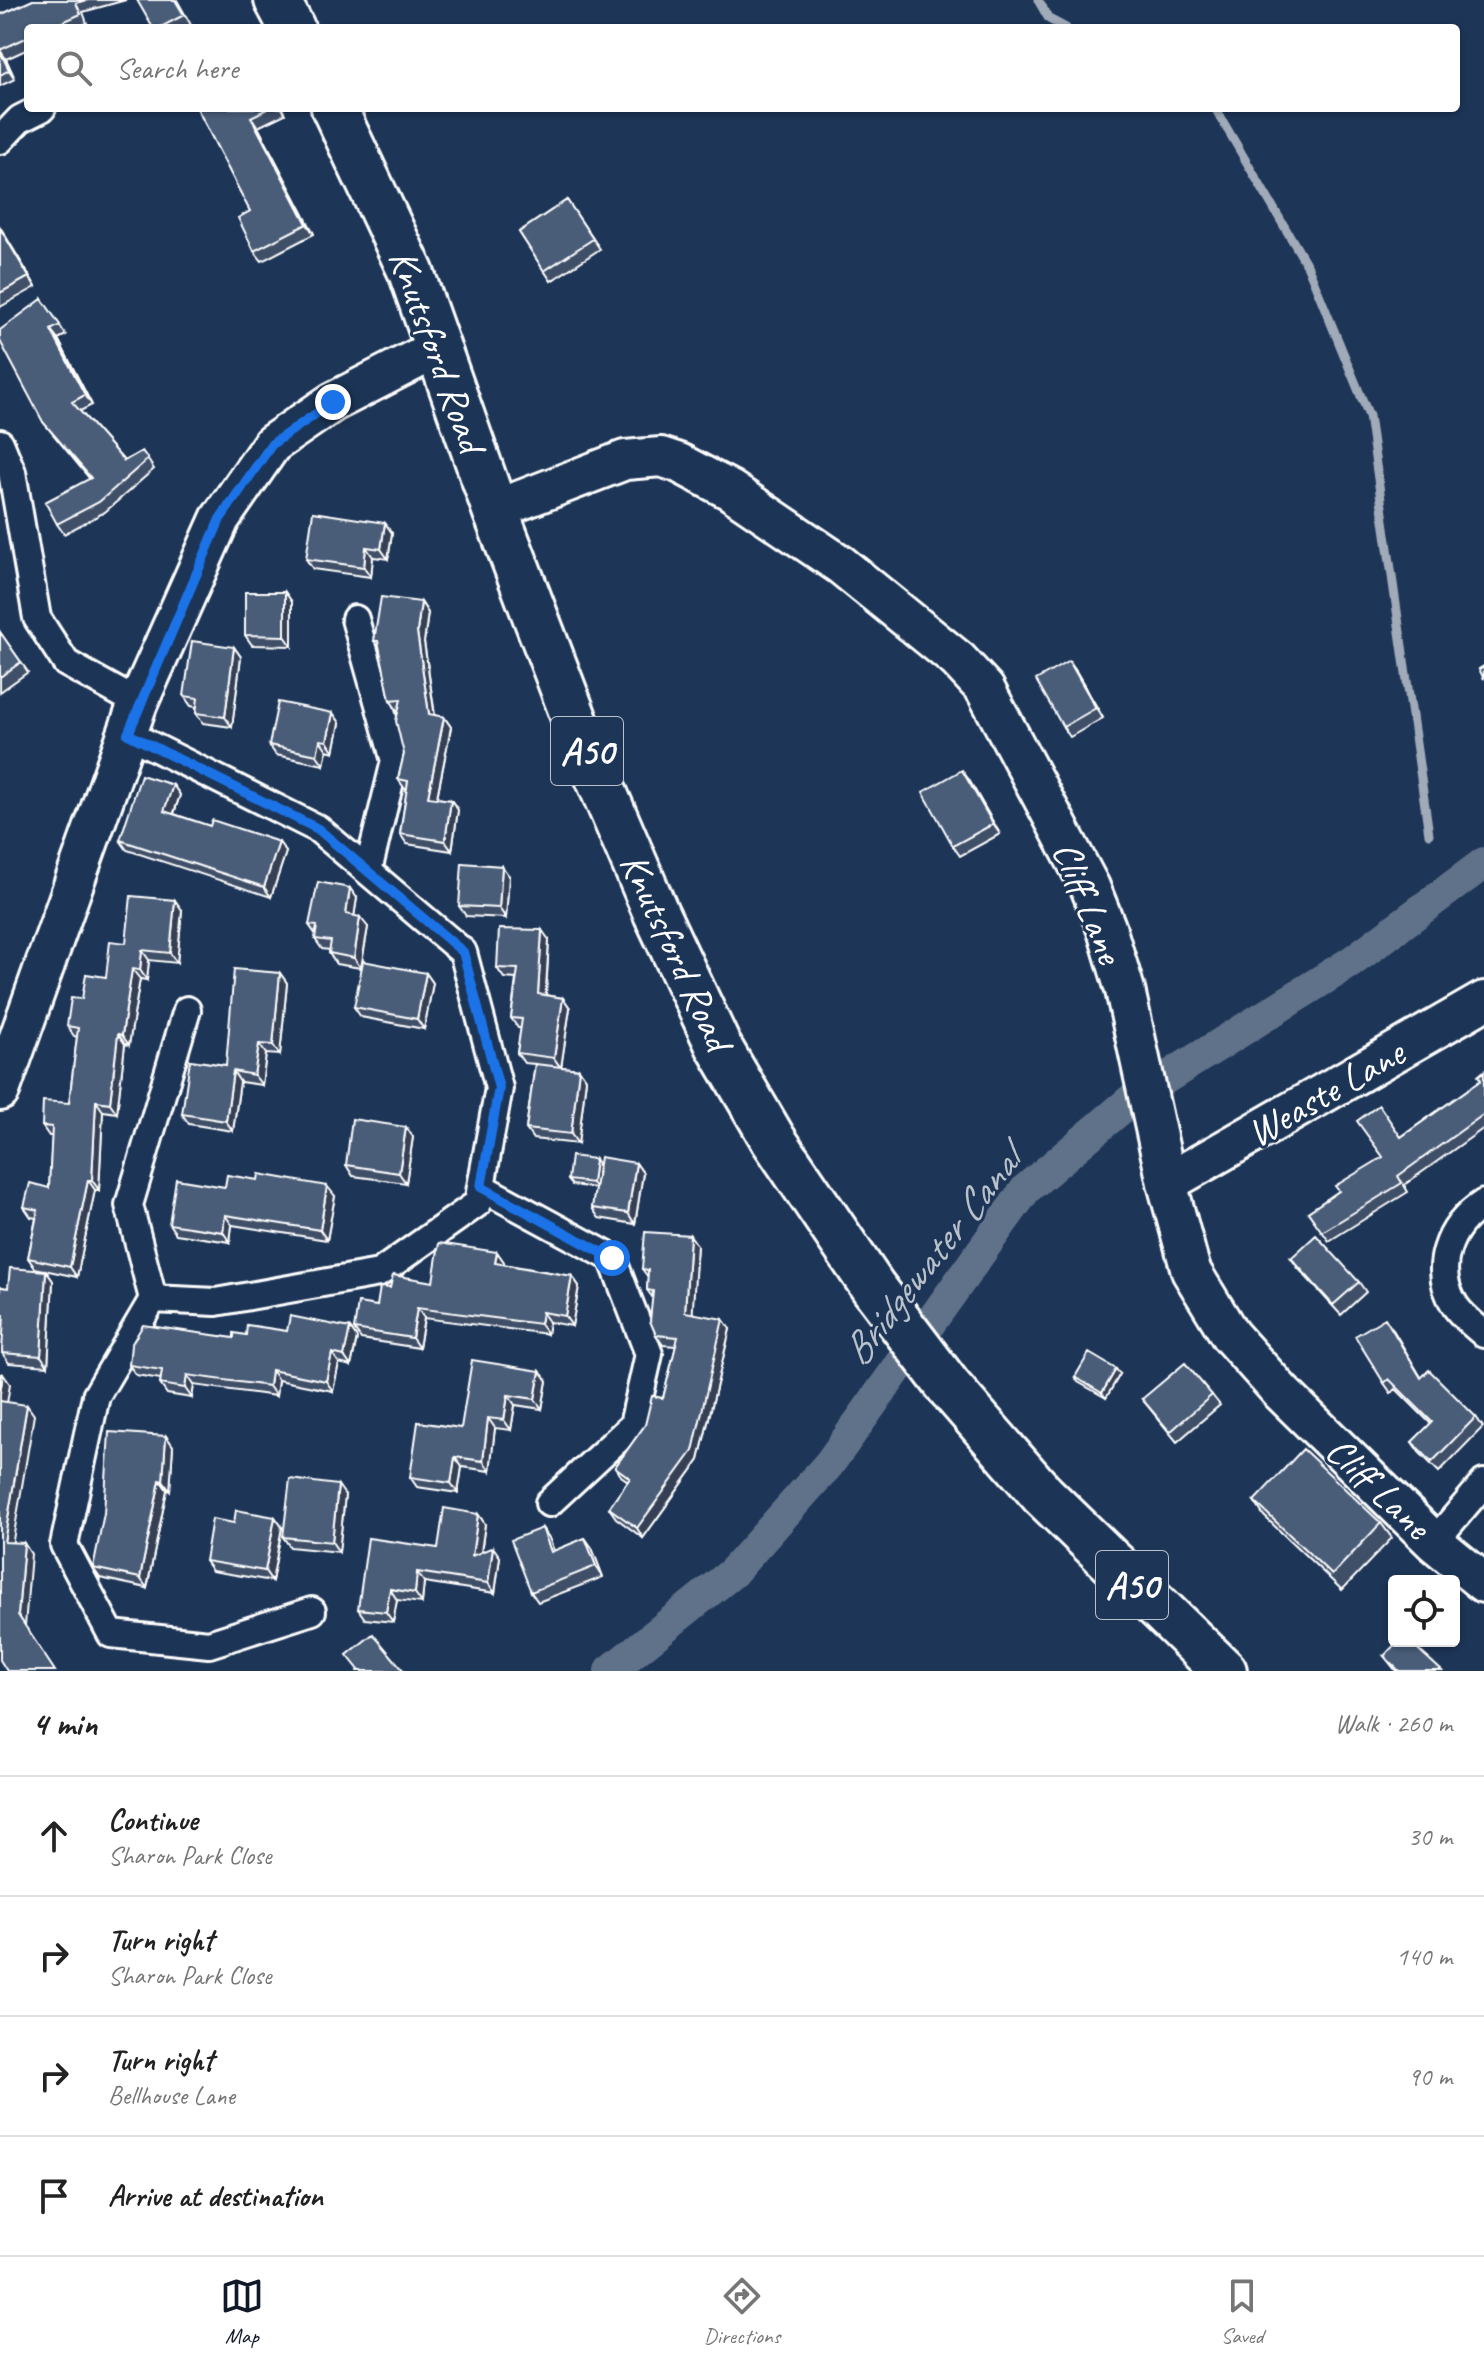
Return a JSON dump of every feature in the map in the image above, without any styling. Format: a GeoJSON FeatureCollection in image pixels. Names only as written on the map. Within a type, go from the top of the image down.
{"type":"FeatureCollection","features":[{"type":"Feature","properties":{"kind":"highway"},"geometry":{"type":"LineString","coordinates":[[277,0],[290,24]]}},
{"type":"Feature","properties":{"kind":"highway","name":"Knutsford Road"},"geometry":{"type":"LineString","coordinates":[[336,112],[389,219],[440,347],[495,510],[587,752],[656,913],[718,1045],[773,1139],[873,1287],[949,1387],[1043,1495],[1224,1671]]}},
{"type":"Feature","properties":{"kind":"street"},"geometry":{"type":"LineString","coordinates":[[0,140],[20,119],[34,112]]}},
{"type":"Feature","properties":{"kind":"street"},"geometry":{"type":"LineString","coordinates":[[0,1091],[133,719],[220,519],[272,444],[333,402],[440,347]]}},
{"type":"Feature","properties":{"kind":"street"},"geometry":{"type":"LineString","coordinates":[[0,443],[12,472],[37,618],[66,663],[133,719],[318,829],[463,952],[499,1088],[478,1203],[379,1273],[216,1302],[153,1299]]}},
{"type":"Feature","properties":{"kind":"street","name":"Cliff Lane"},"geometry":{"type":"LineString","coordinates":[[495,510],[625,460],[661,457],[730,490],[841,565],[958,660],[991,696],[1095,900],[1125,990],[1167,1183],[1191,1271],[1230,1335],[1281,1392],[1434,1542],[1484,1583]]}},
{"type":"Feature","properties":{"kind":"street"},"geometry":{"type":"LineString","coordinates":[[355,619],[395,761],[368,871]]}},
{"type":"Feature","properties":{"kind":"street","name":"Weaste Lane"},"geometry":{"type":"LineString","coordinates":[[1167,1183],[1484,1001]]}},
{"type":"Feature","properties":{"kind":"street"},"geometry":{"type":"LineString","coordinates":[[187,1010],[129,1205],[153,1299],[96,1396],[64,1545],[111,1634],[209,1644],[312,1611]]}},
{"type":"Feature","properties":{"kind":"street"},"geometry":{"type":"LineString","coordinates":[[481,1187],[612,1258],[649,1354],[633,1425],[549,1503]]}},
{"type":"Feature","properties":{"kind":"street"},"geometry":{"type":"LineString","coordinates":[[1484,1203],[1470,1212],[1451,1236],[1443,1260],[1444,1281],[1457,1308],[1484,1334]]}},
{"type":"Feature","properties":{"kind":"street"},"geometry":{"type":"LineString","coordinates":[[1434,1542],[1484,1483]]}},
{"type":"Feature","properties":{"kind":"building"},"geometry":{"type":"Polygon","coordinates":[[[33,0],[88,0],[76,3],[81,14],[58,24],[24,24],[24,39],[0,50],[0,15],[33,0]]]}},
{"type":"Feature","properties":{"kind":"building"},"geometry":{"type":"Polygon","coordinates":[[[137,0],[175,0],[184,15],[167,24],[151,24],[137,0]]]}},
{"type":"Feature","properties":{"kind":"building"},"geometry":{"type":"Polygon","coordinates":[[[0,51],[9,70],[0,75],[0,51]]]}},
{"type":"Feature","properties":{"kind":"building"},"geometry":{"type":"Polygon","coordinates":[[[199,112],[261,112],[251,117],[307,224],[254,251],[238,218],[250,211],[199,112]]]}},
{"type":"Feature","properties":{"kind":"building"},"geometry":{"type":"Polygon","coordinates":[[[567,200],[593,239],[544,271],[519,232],[567,200]]]}},
{"type":"Feature","properties":{"kind":"building"},"geometry":{"type":"Polygon","coordinates":[[[0,228],[29,277],[0,293],[0,228]]]}},
{"type":"Feature","properties":{"kind":"building"},"geometry":{"type":"Polygon","coordinates":[[[42,299],[60,325],[51,330],[85,395],[72,402],[124,461],[142,451],[148,459],[99,502],[57,524],[45,502],[91,478],[43,422],[0,341],[0,330],[42,299]]]}},
{"type":"Feature","properties":{"kind":"building"},"geometry":{"type":"Polygon","coordinates":[[[313,512],[385,523],[381,549],[366,547],[364,567],[306,559],[313,512]]]}},
{"type":"Feature","properties":{"kind":"building"},"geometry":{"type":"Polygon","coordinates":[[[245,592],[285,592],[285,636],[245,635],[245,592]]]}},
{"type":"Feature","properties":{"kind":"building"},"geometry":{"type":"Polygon","coordinates":[[[381,597],[421,602],[417,632],[429,714],[444,717],[428,797],[451,800],[445,841],[400,834],[408,781],[398,779],[404,754],[396,721],[401,699],[390,700],[378,641],[374,641],[381,597]]]}},
{"type":"Feature","properties":{"kind":"building"},"geometry":{"type":"Polygon","coordinates":[[[0,632],[21,662],[0,677],[0,632]]]}},
{"type":"Feature","properties":{"kind":"building"},"geometry":{"type":"Polygon","coordinates":[[[192,641],[234,647],[225,717],[196,713],[198,698],[184,696],[192,641]]]}},
{"type":"Feature","properties":{"kind":"building"},"geometry":{"type":"Polygon","coordinates":[[[1069,661],[1096,708],[1063,727],[1036,680],[1069,661]]]}},
{"type":"Feature","properties":{"kind":"building"},"geometry":{"type":"Polygon","coordinates":[[[278,702],[333,713],[327,741],[320,740],[317,755],[269,745],[278,702]]]}},
{"type":"Feature","properties":{"kind":"building"},"geometry":{"type":"Polygon","coordinates":[[[962,770],[993,824],[953,846],[923,792],[962,770]]]}},
{"type":"Feature","properties":{"kind":"building"},"geometry":{"type":"Polygon","coordinates":[[[141,775],[173,785],[164,811],[210,826],[212,820],[279,842],[264,887],[120,840],[141,775]]]}},
{"type":"Feature","properties":{"kind":"building"},"geometry":{"type":"Polygon","coordinates":[[[462,863],[502,866],[499,908],[459,906],[462,863]]]}},
{"type":"Feature","properties":{"kind":"building"},"geometry":{"type":"Polygon","coordinates":[[[318,882],[350,888],[346,914],[360,917],[354,958],[329,953],[331,941],[315,939],[317,926],[309,925],[318,882]]]}},
{"type":"Feature","properties":{"kind":"building"},"geometry":{"type":"Polygon","coordinates":[[[131,896],[175,900],[170,953],[142,950],[140,970],[132,969],[122,1035],[118,1034],[110,1103],[96,1101],[92,1180],[88,1180],[70,1267],[28,1258],[38,1210],[24,1207],[30,1183],[49,1188],[52,1127],[42,1126],[43,1101],[69,1103],[78,1028],[67,1026],[71,998],[82,999],[86,974],[106,977],[110,941],[126,943],[131,896]]]}},
{"type":"Feature","properties":{"kind":"building"},"geometry":{"type":"Polygon","coordinates":[[[499,929],[542,930],[538,994],[563,998],[554,1058],[517,1053],[522,1019],[511,1018],[518,969],[497,968],[499,929]]]}},
{"type":"Feature","properties":{"kind":"building"},"geometry":{"type":"Polygon","coordinates":[[[363,961],[426,973],[417,1019],[354,1007],[363,961]]]}},
{"type":"Feature","properties":{"kind":"building"},"geometry":{"type":"Polygon","coordinates":[[[234,969],[280,973],[273,1045],[259,1044],[254,1075],[233,1071],[226,1121],[182,1114],[190,1060],[226,1065],[234,969]]]}},
{"type":"Feature","properties":{"kind":"building"},"geometry":{"type":"Polygon","coordinates":[[[535,1064],[579,1069],[571,1134],[526,1129],[535,1064]]]}},
{"type":"Feature","properties":{"kind":"building"},"geometry":{"type":"Polygon","coordinates":[[[1484,1071],[1484,1114],[1398,1176],[1402,1183],[1322,1232],[1308,1212],[1339,1191],[1335,1186],[1383,1157],[1357,1121],[1379,1105],[1401,1137],[1481,1080],[1478,1076],[1484,1071]]]}},
{"type":"Feature","properties":{"kind":"building"},"geometry":{"type":"Polygon","coordinates":[[[352,1119],[406,1127],[399,1173],[346,1165],[352,1119]]]}},
{"type":"Feature","properties":{"kind":"building"},"geometry":{"type":"Polygon","coordinates":[[[571,1156],[595,1159],[592,1183],[568,1180],[571,1156]]]}},
{"type":"Feature","properties":{"kind":"building"},"geometry":{"type":"Polygon","coordinates":[[[600,1157],[636,1163],[628,1213],[592,1208],[600,1157]]]}},
{"type":"Feature","properties":{"kind":"building"},"geometry":{"type":"Polygon","coordinates":[[[259,1174],[327,1186],[320,1230],[225,1215],[223,1232],[169,1224],[176,1179],[225,1187],[227,1175],[258,1180],[259,1174]]]}},
{"type":"Feature","properties":{"kind":"building"},"geometry":{"type":"Polygon","coordinates":[[[645,1232],[690,1235],[685,1312],[723,1319],[693,1451],[637,1528],[609,1508],[630,1478],[615,1467],[645,1425],[652,1396],[663,1398],[678,1337],[656,1335],[650,1321],[653,1291],[647,1290],[648,1270],[642,1269],[645,1232]]]}},
{"type":"Feature","properties":{"kind":"building"},"geometry":{"type":"Polygon","coordinates":[[[1316,1235],[1359,1282],[1333,1305],[1291,1258],[1316,1235]]]}},
{"type":"Feature","properties":{"kind":"building"},"geometry":{"type":"Polygon","coordinates":[[[439,1243],[497,1252],[495,1263],[572,1276],[565,1316],[542,1312],[540,1324],[417,1308],[412,1338],[354,1329],[358,1303],[377,1306],[380,1287],[390,1288],[393,1275],[433,1282],[439,1243]]]}},
{"type":"Feature","properties":{"kind":"building"},"geometry":{"type":"Polygon","coordinates":[[[10,1268],[46,1271],[41,1356],[2,1353],[4,1315],[0,1314],[0,1287],[8,1288],[10,1268]]]}},
{"type":"Feature","properties":{"kind":"building"},"geometry":{"type":"Polygon","coordinates":[[[290,1316],[350,1328],[344,1356],[332,1353],[326,1381],[271,1370],[269,1386],[187,1375],[185,1388],[160,1384],[162,1370],[129,1365],[131,1345],[143,1325],[234,1338],[234,1333],[246,1335],[247,1325],[287,1331],[290,1316]]]}},
{"type":"Feature","properties":{"kind":"building"},"geometry":{"type":"Polygon","coordinates":[[[1385,1318],[1421,1378],[1429,1370],[1476,1417],[1432,1462],[1412,1442],[1432,1422],[1389,1379],[1384,1383],[1355,1336],[1385,1318]]]}},
{"type":"Feature","properties":{"kind":"building"},"geometry":{"type":"Polygon","coordinates":[[[1089,1353],[1116,1369],[1102,1393],[1075,1377],[1089,1353]]]}},
{"type":"Feature","properties":{"kind":"building"},"geometry":{"type":"Polygon","coordinates":[[[472,1360],[540,1371],[535,1399],[508,1395],[504,1420],[488,1418],[483,1461],[455,1457],[451,1483],[410,1477],[418,1422],[461,1428],[472,1360]]]}},
{"type":"Feature","properties":{"kind":"building"},"geometry":{"type":"Polygon","coordinates":[[[1185,1363],[1212,1395],[1170,1432],[1142,1399],[1185,1363]]]}},
{"type":"Feature","properties":{"kind":"building"},"geometry":{"type":"Polygon","coordinates":[[[0,1401],[27,1405],[4,1542],[24,1543],[18,1615],[55,1671],[7,1671],[0,1660],[0,1401]]]}},
{"type":"Feature","properties":{"kind":"building"},"geometry":{"type":"Polygon","coordinates":[[[109,1432],[166,1436],[163,1481],[160,1480],[140,1578],[93,1568],[104,1513],[109,1432]]]}},
{"type":"Feature","properties":{"kind":"building"},"geometry":{"type":"Polygon","coordinates":[[[1303,1449],[1381,1523],[1332,1575],[1254,1501],[1303,1449]]]}},
{"type":"Feature","properties":{"kind":"building"},"geometry":{"type":"Polygon","coordinates":[[[290,1479],[338,1485],[332,1542],[283,1537],[290,1479]]]}},
{"type":"Feature","properties":{"kind":"building"},"geometry":{"type":"Polygon","coordinates":[[[444,1508],[478,1514],[472,1556],[493,1547],[488,1583],[417,1572],[415,1593],[390,1589],[386,1612],[358,1609],[368,1538],[438,1548],[444,1508]]]}},
{"type":"Feature","properties":{"kind":"building"},"geometry":{"type":"Polygon","coordinates":[[[236,1510],[275,1517],[265,1571],[205,1561],[212,1519],[234,1523],[236,1510]]]}},
{"type":"Feature","properties":{"kind":"building"},"geometry":{"type":"Polygon","coordinates":[[[542,1528],[551,1552],[585,1538],[596,1566],[531,1592],[511,1540],[542,1528]]]}},
{"type":"Feature","properties":{"kind":"building"},"geometry":{"type":"Polygon","coordinates":[[[373,1634],[404,1671],[358,1671],[347,1655],[373,1634]]]}},
{"type":"Feature","properties":{"kind":"building"},"geometry":{"type":"Polygon","coordinates":[[[1392,1647],[1416,1647],[1442,1671],[1399,1671],[1384,1656],[1392,1647]]]}},
{"type":"Feature","properties":{"kind":"waterway"},"geometry":{"type":"LineString","coordinates":[[1038,0],[1049,19],[1058,24]]}},
{"type":"Feature","properties":{"kind":"waterway"},"geometry":{"type":"LineString","coordinates":[[1217,112],[1308,267],[1369,416],[1429,834]]}},
{"type":"Feature","properties":{"kind":"waterway","name":"Bridgewater Canal"},"geometry":{"type":"LineString","coordinates":[[610,1671],[732,1573],[829,1464],[1026,1189],[1131,1100],[1351,962],[1484,863]]}},
{"type":"Feature","properties":{"kind":"route"},"geometry":{"type":"LineString","coordinates":[[333,402],[272,444],[220,519],[138,703],[128,734],[318,829],[463,952],[499,1088],[481,1187],[612,1258]]}}]}
